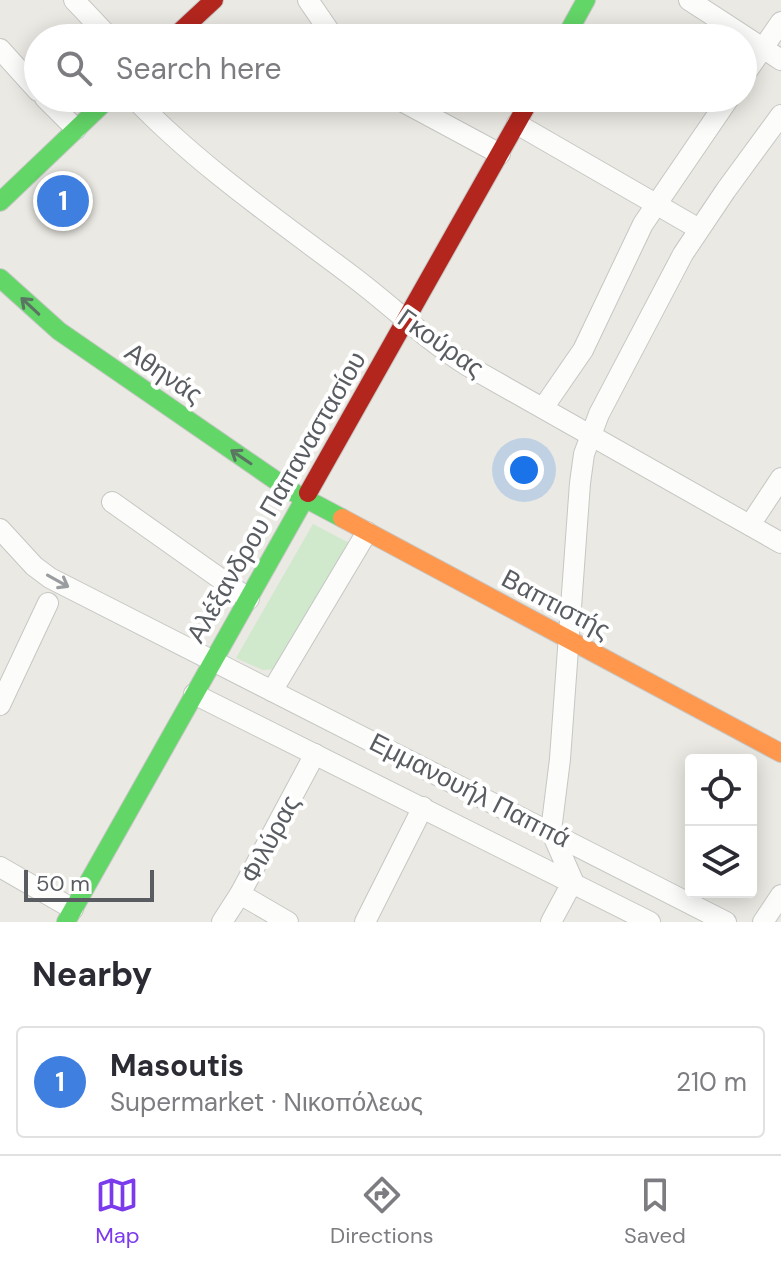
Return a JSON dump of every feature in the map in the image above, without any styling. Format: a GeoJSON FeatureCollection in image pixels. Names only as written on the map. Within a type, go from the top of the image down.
{"type":"FeatureCollection","features":[{"type":"Feature","properties":{"kind":"main road"},"geometry":{"type":"LineString","coordinates":[[188,24],[214,0]]}},
{"type":"Feature","properties":{"kind":"main road"},"geometry":{"type":"LineString","coordinates":[[573,24],[586,0]]}},
{"type":"Feature","properties":{"kind":"main road"},"geometry":{"type":"LineString","coordinates":[[0,202],[94,112]]}},
{"type":"Feature","properties":{"kind":"main road","name":"Αλέξανδρου Παπαναστασίου"},"geometry":{"type":"LineString","coordinates":[[69,916],[523,112]]}},
{"type":"Feature","properties":{"kind":"main road","name":"Αθηνάς"},"geometry":{"type":"LineString","coordinates":[[0,278],[73,342],[306,499]]}},
{"type":"Feature","properties":{"kind":"main road","name":"Βαπτιστής"},"geometry":{"type":"LineString","coordinates":[[306,499],[781,753]]}},
{"type":"Feature","properties":{"kind":"street"},"geometry":{"type":"LineString","coordinates":[[74,0],[97,24]]}},
{"type":"Feature","properties":{"kind":"street"},"geometry":{"type":"LineString","coordinates":[[308,0],[324,24]]}},
{"type":"Feature","properties":{"kind":"street"},"geometry":{"type":"LineString","coordinates":[[689,0],[725,24]]}},
{"type":"Feature","properties":{"kind":"street"},"geometry":{"type":"LineString","coordinates":[[757,56],[781,22]]}},
{"type":"Feature","properties":{"kind":"street"},"geometry":{"type":"LineString","coordinates":[[757,46],[781,60]]}},
{"type":"Feature","properties":{"kind":"street"},"geometry":{"type":"LineString","coordinates":[[0,49],[24,76]]}},
{"type":"Feature","properties":{"kind":"street"},"geometry":{"type":"LineString","coordinates":[[59,112],[76,129]]}},
{"type":"Feature","properties":{"kind":"street","name":"Γκούρας"},"geometry":{"type":"LineString","coordinates":[[149,112],[194,155],[368,288],[405,322],[448,354],[781,543]]}},
{"type":"Feature","properties":{"kind":"street"},"geometry":{"type":"LineString","coordinates":[[422,112],[500,154]]}},
{"type":"Feature","properties":{"kind":"street"},"geometry":{"type":"LineString","coordinates":[[543,408],[583,350],[655,203],[719,112]]}},
{"type":"Feature","properties":{"kind":"street"},"geometry":{"type":"LineString","coordinates":[[551,922],[573,881],[551,831],[570,641],[580,483],[590,434],[683,254],[781,115]]}},
{"type":"Feature","properties":{"kind":"street"},"geometry":{"type":"LineString","coordinates":[[517,124],[699,229]]}},
{"type":"Feature","properties":{"kind":"street"},"geometry":{"type":"LineString","coordinates":[[750,525],[781,478]]}},
{"type":"Feature","properties":{"kind":"street"},"geometry":{"type":"LineString","coordinates":[[112,502],[249,599]]}},
{"type":"Feature","properties":{"kind":"street","name":"Εμμανουήλ Παππά"},"geometry":{"type":"LineString","coordinates":[[0,529],[34,566],[50,578],[726,922]]}},
{"type":"Feature","properties":{"kind":"street"},"geometry":{"type":"LineString","coordinates":[[272,691],[367,532]]}},
{"type":"Feature","properties":{"kind":"street"},"geometry":{"type":"LineString","coordinates":[[0,705],[48,603]]}},
{"type":"Feature","properties":{"kind":"street","name":"Εμμανουήλ Παππά"},"geometry":{"type":"LineString","coordinates":[[194,694],[650,922]]}},
{"type":"Feature","properties":{"kind":"street","name":"Φιλύρας"},"geometry":{"type":"LineString","coordinates":[[222,922],[315,754]]}},
{"type":"Feature","properties":{"kind":"street"},"geometry":{"type":"LineString","coordinates":[[365,922],[423,807]]}},
{"type":"Feature","properties":{"kind":"street"},"geometry":{"type":"LineString","coordinates":[[0,867],[69,916]]}},
{"type":"Feature","properties":{"kind":"street"},"geometry":{"type":"LineString","coordinates":[[240,894],[288,922]]}},
{"type":"Feature","properties":{"kind":"street"},"geometry":{"type":"LineString","coordinates":[[763,922],[781,895]]}},
{"type":"Feature","properties":{"kind":"green space"},"geometry":{"type":"Polygon","coordinates":[[[313,524],[351,544],[276,669],[263,670],[236,658],[313,524]]]}},
{"type":"Feature","properties":{"kind":"traffic: fast"},"geometry":{"type":"LineString","coordinates":[[573,24],[586,0]]}},
{"type":"Feature","properties":{"kind":"traffic: fast"},"geometry":{"type":"LineString","coordinates":[[0,202],[94,112]]}},
{"type":"Feature","properties":{"kind":"traffic: fast"},"geometry":{"type":"LineString","coordinates":[[0,278],[59,331],[291,491],[342,518]]}},
{"type":"Feature","properties":{"kind":"traffic: fast"},"geometry":{"type":"LineString","coordinates":[[66,922],[308,493]]}},
{"type":"Feature","properties":{"kind":"traffic: slow"},"geometry":{"type":"LineString","coordinates":[[342,518],[781,753]]}},
{"type":"Feature","properties":{"kind":"traffic: jam"},"geometry":{"type":"LineString","coordinates":[[188,24],[214,0]]}},
{"type":"Feature","properties":{"kind":"traffic: jam"},"geometry":{"type":"LineString","coordinates":[[308,493],[523,112]]}},
{"type":"Feature","properties":{"kind":"place","name":"Masoutis"},"geometry":{"type":"Point","coordinates":[63,201]}}]}
